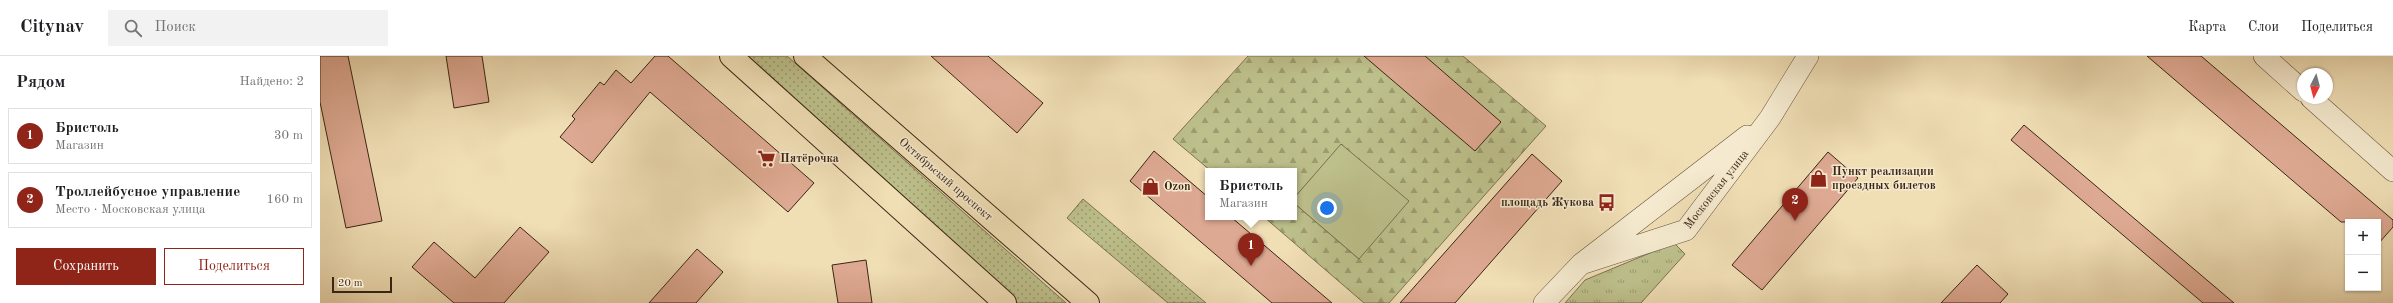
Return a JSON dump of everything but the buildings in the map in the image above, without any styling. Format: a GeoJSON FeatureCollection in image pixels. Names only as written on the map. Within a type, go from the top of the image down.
{"type":"FeatureCollection","features":[{"type":"Feature","properties":{"kind":"main road","name":"Октябрьский проспект"},"geometry":{"type":"LineString","coordinates":[[805,56],[1088,303]]}},
{"type":"Feature","properties":{"kind":"main road"},"geometry":{"type":"LineString","coordinates":[[739,58],[1005,303]]}},
{"type":"Feature","properties":{"kind":"street","name":"Московская улица"},"geometry":{"type":"LineString","coordinates":[[1580,264],[1686,230],[1770,118],[1808,56]]}},
{"type":"Feature","properties":{"kind":"street"},"geometry":{"type":"LineString","coordinates":[[2264,56],[2297,86]]}},
{"type":"Feature","properties":{"kind":"street"},"geometry":{"type":"LineString","coordinates":[[2318,104],[2393,172]]}},
{"type":"Feature","properties":{"kind":"street","name":"Московская улица"},"geometry":{"type":"LineString","coordinates":[[1544,303],[1580,264],[1770,118]]}},
{"type":"Feature","properties":{"kind":"green space"},"geometry":{"type":"Polygon","coordinates":[[[731,56],[787,56],[1066,303],[1014,303],[731,56]]]}},
{"type":"Feature","properties":{"kind":"green space"},"geometry":{"type":"Polygon","coordinates":[[[1248,56],[1463,56],[1546,126],[1389,303],[1364,303],[1267,220],[1297,220],[1297,206],[1359,259],[1342,144],[1297,195],[1297,168],[1207,168],[1173,139],[1248,56]]]}},
{"type":"Feature","properties":{"kind":"green space"},"geometry":{"type":"Polygon","coordinates":[[[1341,144],[1409,201],[1359,259],[1297,206],[1297,195],[1341,144]]]}},
{"type":"Feature","properties":{"kind":"green space"},"geometry":{"type":"Polygon","coordinates":[[[1083,199],[1206,303],[1168,303],[1067,218],[1083,199]]]}},
{"type":"Feature","properties":{"kind":"green space"},"geometry":{"type":"Polygon","coordinates":[[[1674,243],[1685,254],[1641,303],[1565,303],[1585,280],[1674,243]]]}},
{"type":"Feature","properties":{"kind":"place","name":"Пятёрочка"},"geometry":{"type":"Point","coordinates":[767,158]}},
{"type":"Feature","properties":{"kind":"place","name":"Пункт реализации проездных билетов"},"geometry":{"type":"Point","coordinates":[1819,178]}},
{"type":"Feature","properties":{"kind":"place","name":"Ozon"},"geometry":{"type":"Point","coordinates":[1151,186]}},
{"type":"Feature","properties":{"kind":"place","name":"площадь Жукова"},"geometry":{"type":"Point","coordinates":[1607,202]}},
{"type":"Feature","properties":{"kind":"place","name":"Троллейбусное управление"},"geometry":{"type":"Point","coordinates":[1795,221]}},
{"type":"Feature","properties":{"kind":"place","name":"Бристоль"},"geometry":{"type":"Point","coordinates":[1251,266]}}]}
